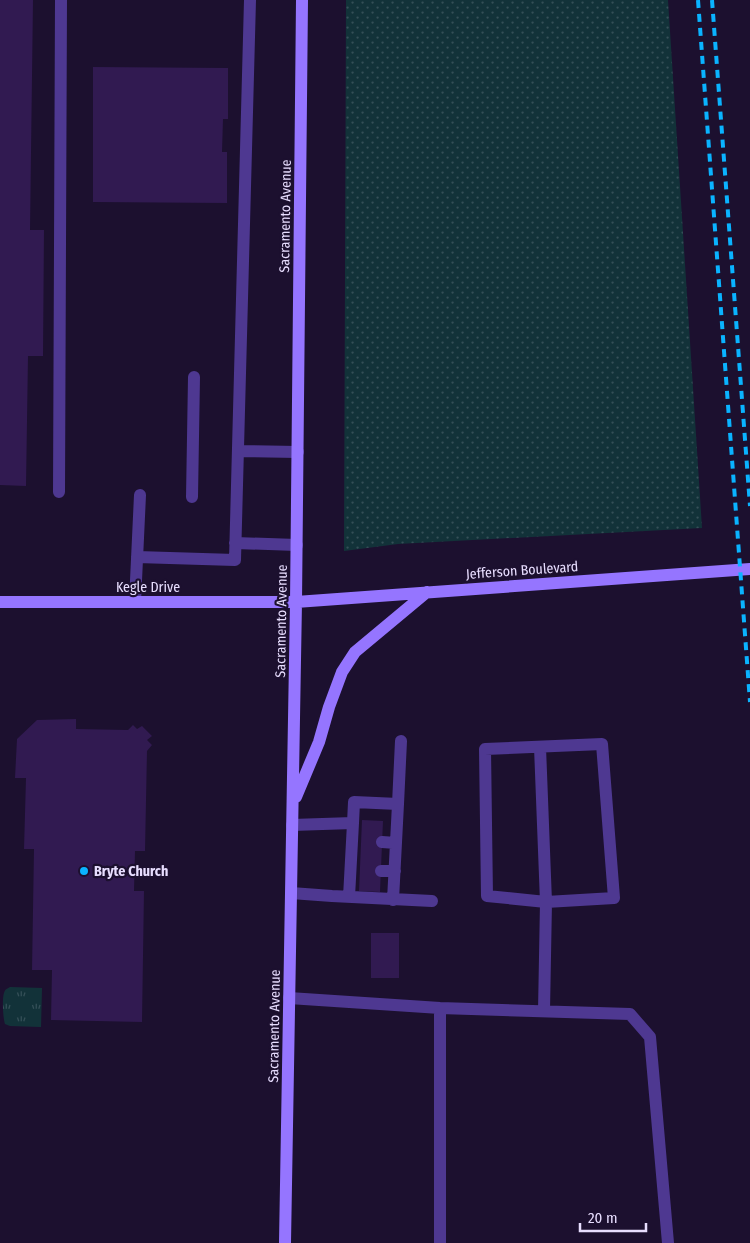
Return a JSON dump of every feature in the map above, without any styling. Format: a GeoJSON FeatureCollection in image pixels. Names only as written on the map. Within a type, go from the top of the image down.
{"type":"FeatureCollection","features":[{"type":"Feature","properties":{"kind":"main road","name":"Sacramento Avenue"},"geometry":{"type":"LineString","coordinates":[[285,1243],[297,545],[302,0]]}},
{"type":"Feature","properties":{"kind":"main road","name":"Jefferson Boulevard"},"geometry":{"type":"LineString","coordinates":[[296,602],[750,569]]}},
{"type":"Feature","properties":{"kind":"main road"},"geometry":{"type":"LineString","coordinates":[[293,804],[319,742],[328,707],[342,672],[355,652],[427,592]]}},
{"type":"Feature","properties":{"kind":"main road","name":"Kegle Drive"},"geometry":{"type":"LineString","coordinates":[[0,602],[296,602]]}},
{"type":"Feature","properties":{"kind":"lane"},"geometry":{"type":"LineString","coordinates":[[59,492],[61,0]]}},
{"type":"Feature","properties":{"kind":"lane"},"geometry":{"type":"LineString","coordinates":[[137,557],[235,560],[250,0]]}},
{"type":"Feature","properties":{"kind":"lane"},"geometry":{"type":"LineString","coordinates":[[192,497],[194,377]]}},
{"type":"Feature","properties":{"kind":"lane"},"geometry":{"type":"LineString","coordinates":[[238,451],[298,452]]}},
{"type":"Feature","properties":{"kind":"lane"},"geometry":{"type":"LineString","coordinates":[[135,602],[140,495]]}},
{"type":"Feature","properties":{"kind":"lane"},"geometry":{"type":"LineString","coordinates":[[235,543],[297,545]]}},
{"type":"Feature","properties":{"kind":"lane"},"geometry":{"type":"LineString","coordinates":[[393,900],[401,740]]}},
{"type":"Feature","properties":{"kind":"lane"},"geometry":{"type":"LineString","coordinates":[[602,744],[614,898],[546,902],[487,896],[485,749],[602,744]]}},
{"type":"Feature","properties":{"kind":"lane"},"geometry":{"type":"LineString","coordinates":[[540,747],[546,902],[544,1011]]}},
{"type":"Feature","properties":{"kind":"lane"},"geometry":{"type":"LineString","coordinates":[[349,897],[355,870],[357,842],[353,823],[354,802],[398,804]]}},
{"type":"Feature","properties":{"kind":"lane"},"geometry":{"type":"LineString","coordinates":[[292,825],[353,823]]}},
{"type":"Feature","properties":{"kind":"lane"},"geometry":{"type":"LineString","coordinates":[[382,842],[396,843]]}},
{"type":"Feature","properties":{"kind":"lane"},"geometry":{"type":"LineString","coordinates":[[381,871],[395,871]]}},
{"type":"Feature","properties":{"kind":"lane"},"geometry":{"type":"LineString","coordinates":[[291,893],[432,901]]}},
{"type":"Feature","properties":{"kind":"lane"},"geometry":{"type":"LineString","coordinates":[[289,998],[440,1008],[630,1014],[650,1037],[668,1243]]}},
{"type":"Feature","properties":{"kind":"lane"},"geometry":{"type":"LineString","coordinates":[[440,1008],[440,1243]]}},
{"type":"Feature","properties":{"kind":"green space"},"geometry":{"type":"Polygon","coordinates":[[[346,0],[668,0],[702,528],[398,544],[344,551],[346,0]]]}},
{"type":"Feature","properties":{"kind":"green space"},"geometry":{"type":"Polygon","coordinates":[[[10,987],[42,988],[41,1027],[10,1026],[5,1024],[3,996],[10,987]]]}},
{"type":"Feature","properties":{"kind":"building"},"geometry":{"type":"Polygon","coordinates":[[[0,0],[33,0],[30,230],[44,230],[43,356],[28,356],[26,486],[0,485],[0,0]]]}},
{"type":"Feature","properties":{"kind":"building"},"geometry":{"type":"Polygon","coordinates":[[[93,67],[228,68],[228,119],[223,119],[222,152],[227,152],[227,203],[93,202],[93,67]]]}},
{"type":"Feature","properties":{"kind":"building","name":"Bryte Church"},"geometry":{"type":"Polygon","coordinates":[[[76,719],[76,729],[128,730],[133,725],[137,729],[142,726],[152,736],[147,740],[152,745],[147,751],[145,851],[135,851],[134,891],[144,891],[142,1022],[51,1020],[52,970],[32,970],[34,849],[24,849],[26,778],[15,778],[17,739],[37,720],[76,719]]]}},
{"type":"Feature","properties":{"kind":"building"},"geometry":{"type":"Polygon","coordinates":[[[362,820],[383,821],[380,892],[359,891],[362,820]]]}},
{"type":"Feature","properties":{"kind":"building"},"geometry":{"type":"Polygon","coordinates":[[[371,933],[399,933],[399,978],[371,978],[371,933]]]}},
{"type":"Feature","properties":{"kind":"railway"},"geometry":{"type":"LineString","coordinates":[[698,0],[750,702]]}},
{"type":"Feature","properties":{"kind":"railway"},"geometry":{"type":"LineString","coordinates":[[712,0],[750,506]]}},
{"type":"Feature","properties":{"kind":"place","name":"Bryte Church"},"geometry":{"type":"Point","coordinates":[84,871]}}]}
